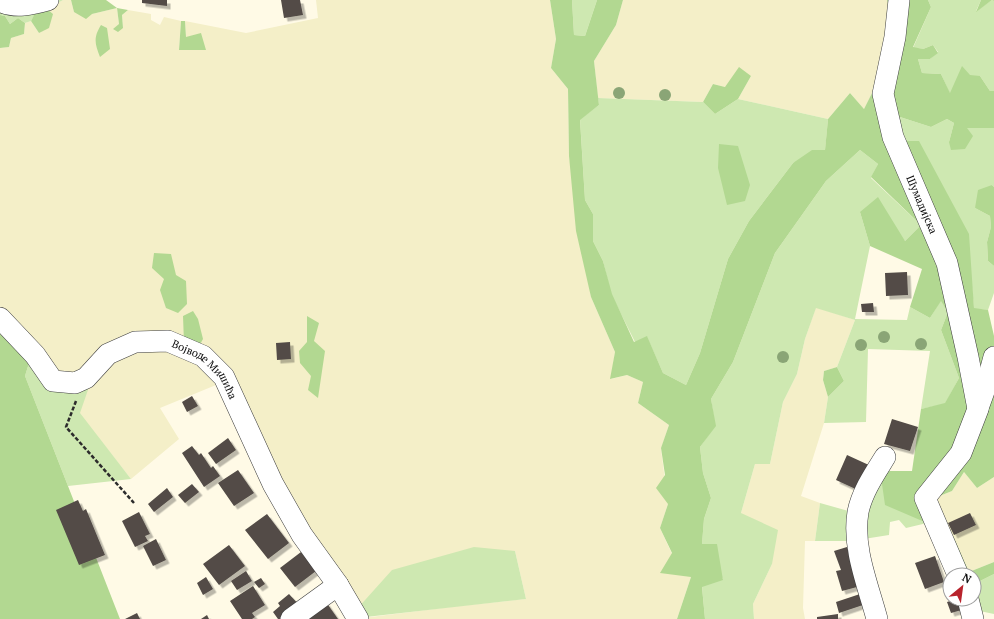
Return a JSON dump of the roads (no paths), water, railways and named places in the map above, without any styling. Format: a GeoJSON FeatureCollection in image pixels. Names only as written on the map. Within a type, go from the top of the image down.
{"type":"FeatureCollection","features":[{"type":"Feature","properties":{"kind":"street"},"geometry":{"type":"LineString","coordinates":[[0,2],[6,5],[34,4],[48,0]]}},
{"type":"Feature","properties":{"kind":"street","name":"Шумадијска"},"geometry":{"type":"LineString","coordinates":[[899,0],[895,37],[883,94],[893,137],[947,263],[978,409]]}},
{"type":"Feature","properties":{"kind":"street","name":"Војводе Мишића"},"geometry":{"type":"LineString","coordinates":[[0,318],[35,355],[53,381],[74,383],[86,378],[108,354],[135,342],[168,341],[203,356],[224,377],[273,484],[302,535],[338,585],[358,619]]}},
{"type":"Feature","properties":{"kind":"street"},"geometry":{"type":"LineString","coordinates":[[955,567],[925,498],[961,453],[987,383],[994,357]]}},
{"type":"Feature","properties":{"kind":"street"},"geometry":{"type":"LineString","coordinates":[[877,619],[857,545],[858,511],[870,482],[885,457]]}},
{"type":"Feature","properties":{"kind":"street"},"geometry":{"type":"LineString","coordinates":[[291,619],[338,585]]}},
{"type":"Feature","properties":{"kind":"street"},"geometry":{"type":"LineString","coordinates":[[970,607],[973,619]]}}]}
